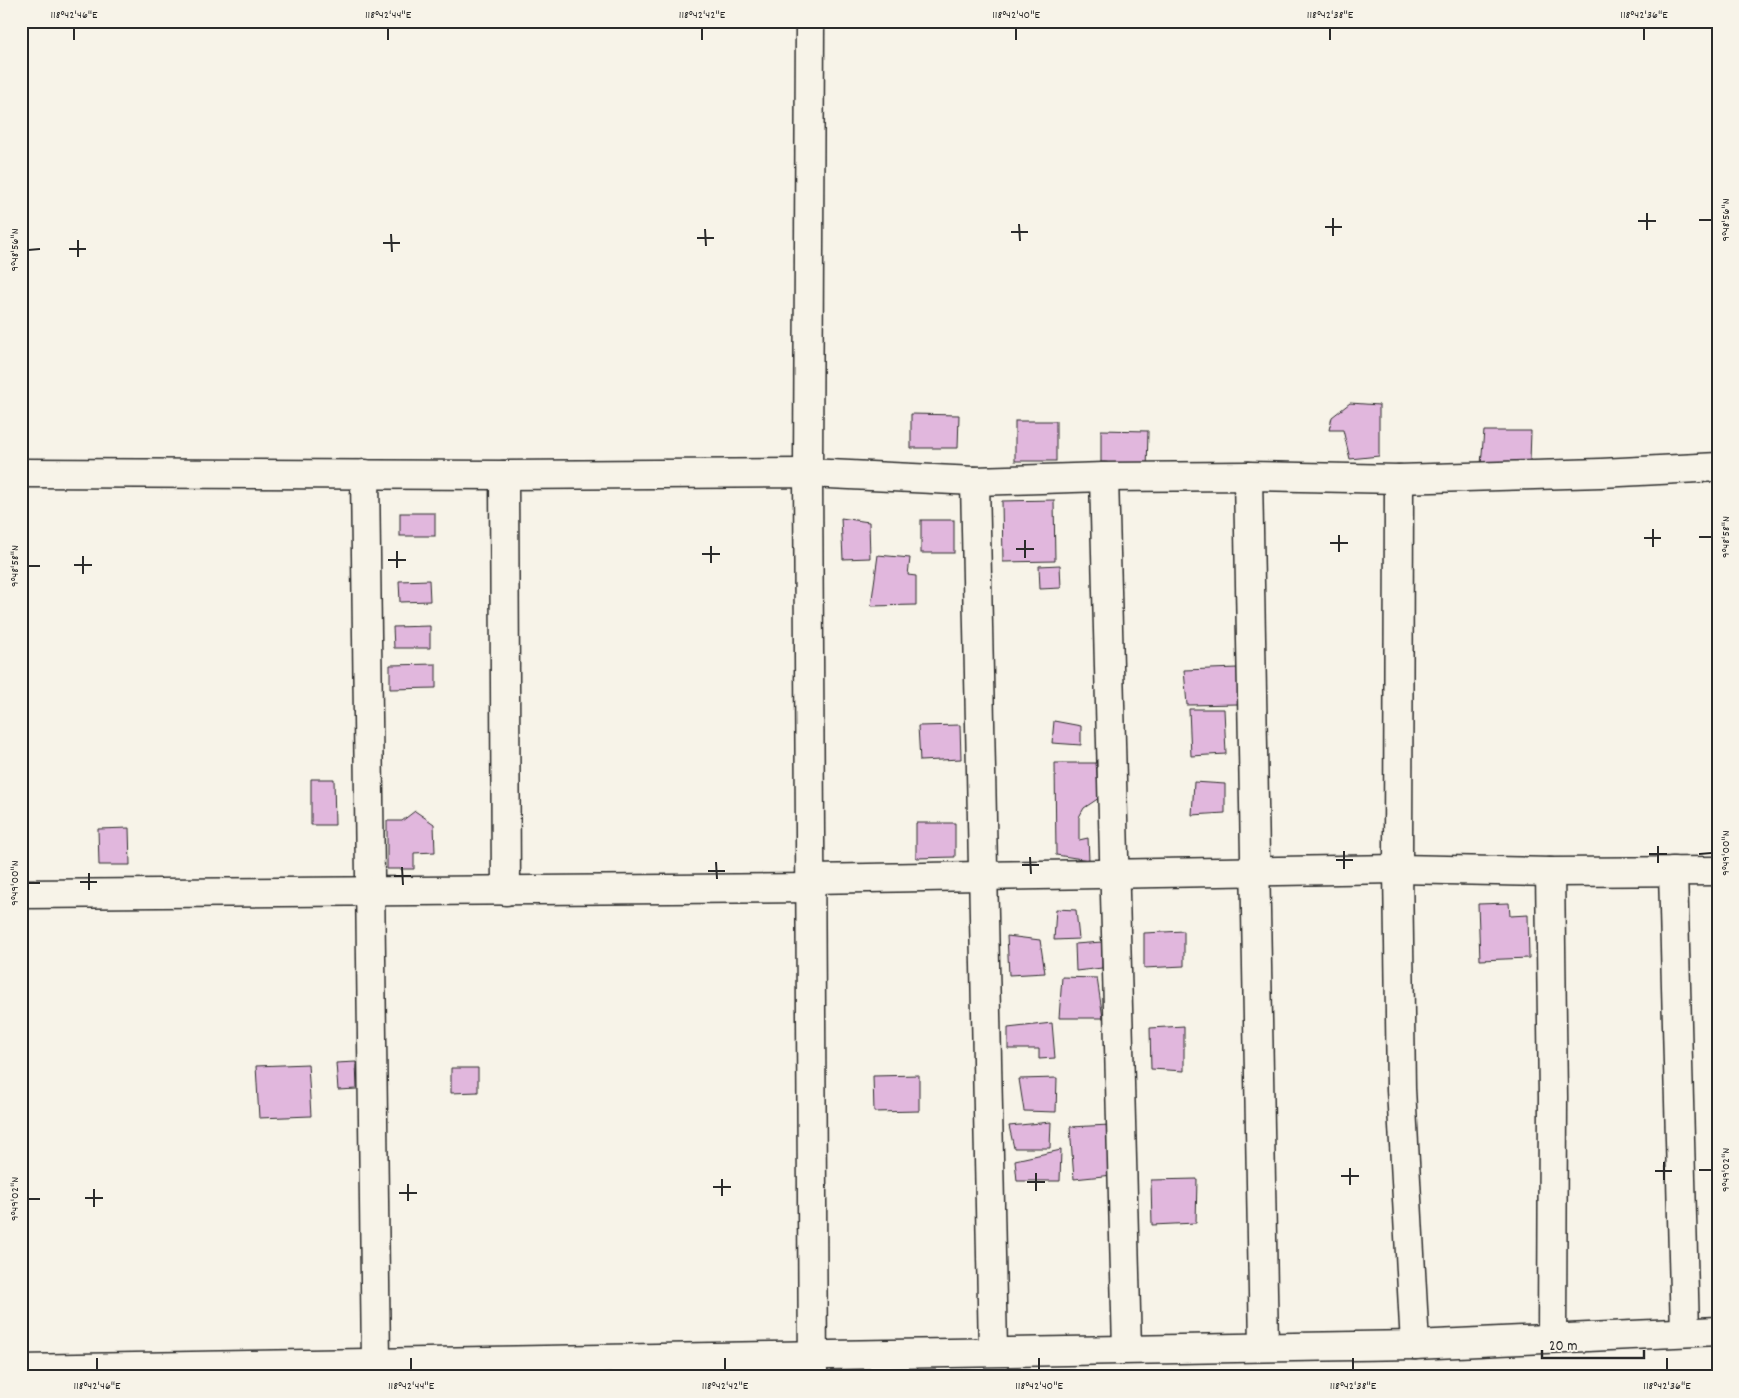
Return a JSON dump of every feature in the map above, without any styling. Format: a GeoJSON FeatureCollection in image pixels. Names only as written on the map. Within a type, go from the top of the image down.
{"type":"FeatureCollection","features":[{"type":"Feature","properties":{"kind":"street"},"geometry":{"type":"LineString","coordinates":[[810,21],[808,473],[812,884],[813,1366]]}},
{"type":"Feature","properties":{"kind":"street"},"geometry":{"type":"LineString","coordinates":[[21,473],[504,475],[808,473],[975,481],[1104,477],[1248,476],[1399,480],[1718,467]]}},
{"type":"Feature","properties":{"kind":"street"},"geometry":{"type":"LineString","coordinates":[[365,474],[376,1362]]}},
{"type":"Feature","properties":{"kind":"street"},"geometry":{"type":"LineString","coordinates":[[504,475],[506,890]]}},
{"type":"Feature","properties":{"kind":"street"},"geometry":{"type":"LineString","coordinates":[[1248,476],[1264,1346]]}},
{"type":"Feature","properties":{"kind":"street"},"geometry":{"type":"LineString","coordinates":[[1104,477],[1127,1349]]}},
{"type":"Feature","properties":{"kind":"street"},"geometry":{"type":"LineString","coordinates":[[1399,480],[1398,869],[1401,1089],[1415,1345]]}},
{"type":"Feature","properties":{"kind":"street"},"geometry":{"type":"LineString","coordinates":[[975,481],[993,1351]]}},
{"type":"Feature","properties":{"kind":"street"},"geometry":{"type":"LineString","coordinates":[[21,894],[506,890],[812,884],[983,876],[1398,869],[1550,872],[1718,871]]}},
{"type":"Feature","properties":{"kind":"street"},"geometry":{"type":"LineString","coordinates":[[1673,871],[1685,1332]]}},
{"type":"Feature","properties":{"kind":"street"},"geometry":{"type":"LineString","coordinates":[[1550,872],[1553,1097],[1552,1338]]}},
{"type":"Feature","properties":{"kind":"street"},"geometry":{"type":"LineString","coordinates":[[21,1369],[376,1362],[813,1366],[993,1351],[1415,1345],[1718,1331]]}},
{"type":"Feature","properties":{"kind":"building"},"geometry":{"type":"Polygon","coordinates":[[[1350,403],[1379,405],[1379,456],[1350,459],[1343,430],[1329,430],[1332,417],[1350,403]]]}},
{"type":"Feature","properties":{"kind":"building"},"geometry":{"type":"Polygon","coordinates":[[[911,414],[959,415],[958,448],[911,448],[911,414]]]}},
{"type":"Feature","properties":{"kind":"building"},"geometry":{"type":"Polygon","coordinates":[[[1015,421],[1056,421],[1056,461],[1015,461],[1015,421]]]}},
{"type":"Feature","properties":{"kind":"building"},"geometry":{"type":"Polygon","coordinates":[[[1101,430],[1148,431],[1147,472],[1101,472],[1101,430]]]}},
{"type":"Feature","properties":{"kind":"building"},"geometry":{"type":"Polygon","coordinates":[[[1484,431],[1531,431],[1530,461],[1481,464],[1484,431]]]}},
{"type":"Feature","properties":{"kind":"building"},"geometry":{"type":"Polygon","coordinates":[[[1054,500],[1055,561],[1003,562],[1002,501],[1054,500]]]}},
{"type":"Feature","properties":{"kind":"building"},"geometry":{"type":"Polygon","coordinates":[[[400,513],[435,513],[435,536],[400,536],[400,513]]]}},
{"type":"Feature","properties":{"kind":"building"},"geometry":{"type":"Polygon","coordinates":[[[841,518],[869,522],[870,558],[843,559],[841,518]]]}},
{"type":"Feature","properties":{"kind":"building"},"geometry":{"type":"Polygon","coordinates":[[[921,520],[954,520],[954,553],[921,553],[921,520]]]}},
{"type":"Feature","properties":{"kind":"building"},"geometry":{"type":"Polygon","coordinates":[[[878,555],[910,558],[908,575],[916,576],[916,605],[871,606],[878,555]]]}},
{"type":"Feature","properties":{"kind":"building"},"geometry":{"type":"Polygon","coordinates":[[[1060,565],[1061,588],[1040,589],[1039,566],[1060,565]]]}},
{"type":"Feature","properties":{"kind":"building"},"geometry":{"type":"Polygon","coordinates":[[[429,580],[430,601],[400,602],[399,581],[429,580]]]}},
{"type":"Feature","properties":{"kind":"building"},"geometry":{"type":"Polygon","coordinates":[[[430,626],[430,648],[394,648],[393,627],[430,626]]]}},
{"type":"Feature","properties":{"kind":"building"},"geometry":{"type":"Polygon","coordinates":[[[436,664],[436,688],[390,689],[390,665],[436,664]]]}},
{"type":"Feature","properties":{"kind":"building"},"geometry":{"type":"Polygon","coordinates":[[[1237,668],[1238,704],[1187,705],[1184,670],[1237,668]]]}},
{"type":"Feature","properties":{"kind":"building"},"geometry":{"type":"Polygon","coordinates":[[[1189,709],[1224,709],[1226,754],[1191,756],[1189,709]]]}},
{"type":"Feature","properties":{"kind":"building"},"geometry":{"type":"Polygon","coordinates":[[[1054,721],[1081,726],[1081,745],[1052,743],[1054,721]]]}},
{"type":"Feature","properties":{"kind":"building"},"geometry":{"type":"Polygon","coordinates":[[[960,725],[961,759],[920,761],[918,726],[960,725]]]}},
{"type":"Feature","properties":{"kind":"building"},"geometry":{"type":"Polygon","coordinates":[[[1055,763],[1096,763],[1099,798],[1084,808],[1079,817],[1079,840],[1088,838],[1089,860],[1056,855],[1055,763]]]}},
{"type":"Feature","properties":{"kind":"building"},"geometry":{"type":"Polygon","coordinates":[[[311,779],[334,779],[335,825],[311,825],[311,779]]]}},
{"type":"Feature","properties":{"kind":"building"},"geometry":{"type":"Polygon","coordinates":[[[1194,782],[1225,784],[1225,813],[1192,815],[1194,782]]]}},
{"type":"Feature","properties":{"kind":"building"},"geometry":{"type":"Polygon","coordinates":[[[415,811],[434,824],[435,852],[414,853],[414,869],[387,869],[387,821],[402,821],[415,811]]]}},
{"type":"Feature","properties":{"kind":"building"},"geometry":{"type":"Polygon","coordinates":[[[916,823],[955,823],[955,857],[916,858],[916,823]]]}},
{"type":"Feature","properties":{"kind":"building"},"geometry":{"type":"Polygon","coordinates":[[[129,828],[130,865],[99,865],[98,829],[129,828]]]}},
{"type":"Feature","properties":{"kind":"building"},"geometry":{"type":"Polygon","coordinates":[[[1509,903],[1510,916],[1528,915],[1529,958],[1480,960],[1478,904],[1509,903]]]}},
{"type":"Feature","properties":{"kind":"building"},"geometry":{"type":"Polygon","coordinates":[[[1056,909],[1076,910],[1079,939],[1054,940],[1056,909]]]}},
{"type":"Feature","properties":{"kind":"building"},"geometry":{"type":"Polygon","coordinates":[[[1184,931],[1184,966],[1144,968],[1144,933],[1184,931]]]}},
{"type":"Feature","properties":{"kind":"building"},"geometry":{"type":"Polygon","coordinates":[[[1007,936],[1040,940],[1045,973],[1009,975],[1007,936]]]}},
{"type":"Feature","properties":{"kind":"building"},"geometry":{"type":"Polygon","coordinates":[[[1102,942],[1102,968],[1076,971],[1075,944],[1102,942]]]}},
{"type":"Feature","properties":{"kind":"building"},"geometry":{"type":"Polygon","coordinates":[[[1062,977],[1097,978],[1103,1018],[1059,1018],[1062,977]]]}},
{"type":"Feature","properties":{"kind":"building"},"geometry":{"type":"Polygon","coordinates":[[[1052,1023],[1055,1058],[1039,1059],[1039,1049],[1008,1049],[1008,1028],[1052,1023]]]}},
{"type":"Feature","properties":{"kind":"building"},"geometry":{"type":"Polygon","coordinates":[[[1184,1026],[1184,1071],[1151,1069],[1150,1028],[1184,1026]]]}},
{"type":"Feature","properties":{"kind":"building"},"geometry":{"type":"Polygon","coordinates":[[[356,1062],[357,1089],[338,1090],[336,1063],[356,1062]]]}},
{"type":"Feature","properties":{"kind":"building"},"geometry":{"type":"Polygon","coordinates":[[[308,1064],[311,1116],[259,1118],[256,1066],[308,1064]]]}},
{"type":"Feature","properties":{"kind":"building"},"geometry":{"type":"Polygon","coordinates":[[[451,1068],[478,1068],[478,1092],[451,1093],[451,1068]]]}},
{"type":"Feature","properties":{"kind":"building"},"geometry":{"type":"Polygon","coordinates":[[[919,1075],[919,1111],[874,1112],[873,1076],[919,1075]]]}},
{"type":"Feature","properties":{"kind":"building"},"geometry":{"type":"Polygon","coordinates":[[[1057,1078],[1056,1112],[1024,1111],[1019,1079],[1057,1078]]]}},
{"type":"Feature","properties":{"kind":"building"},"geometry":{"type":"Polygon","coordinates":[[[1051,1122],[1050,1148],[1014,1148],[1009,1126],[1051,1122]]]}},
{"type":"Feature","properties":{"kind":"building"},"geometry":{"type":"Polygon","coordinates":[[[1110,1125],[1113,1175],[1074,1179],[1070,1127],[1110,1125]]]}},
{"type":"Feature","properties":{"kind":"building"},"geometry":{"type":"Polygon","coordinates":[[[1061,1150],[1060,1181],[1017,1181],[1015,1160],[1061,1150]]]}},
{"type":"Feature","properties":{"kind":"building"},"geometry":{"type":"Polygon","coordinates":[[[1197,1179],[1196,1223],[1152,1225],[1151,1180],[1197,1179]]]}}]}
